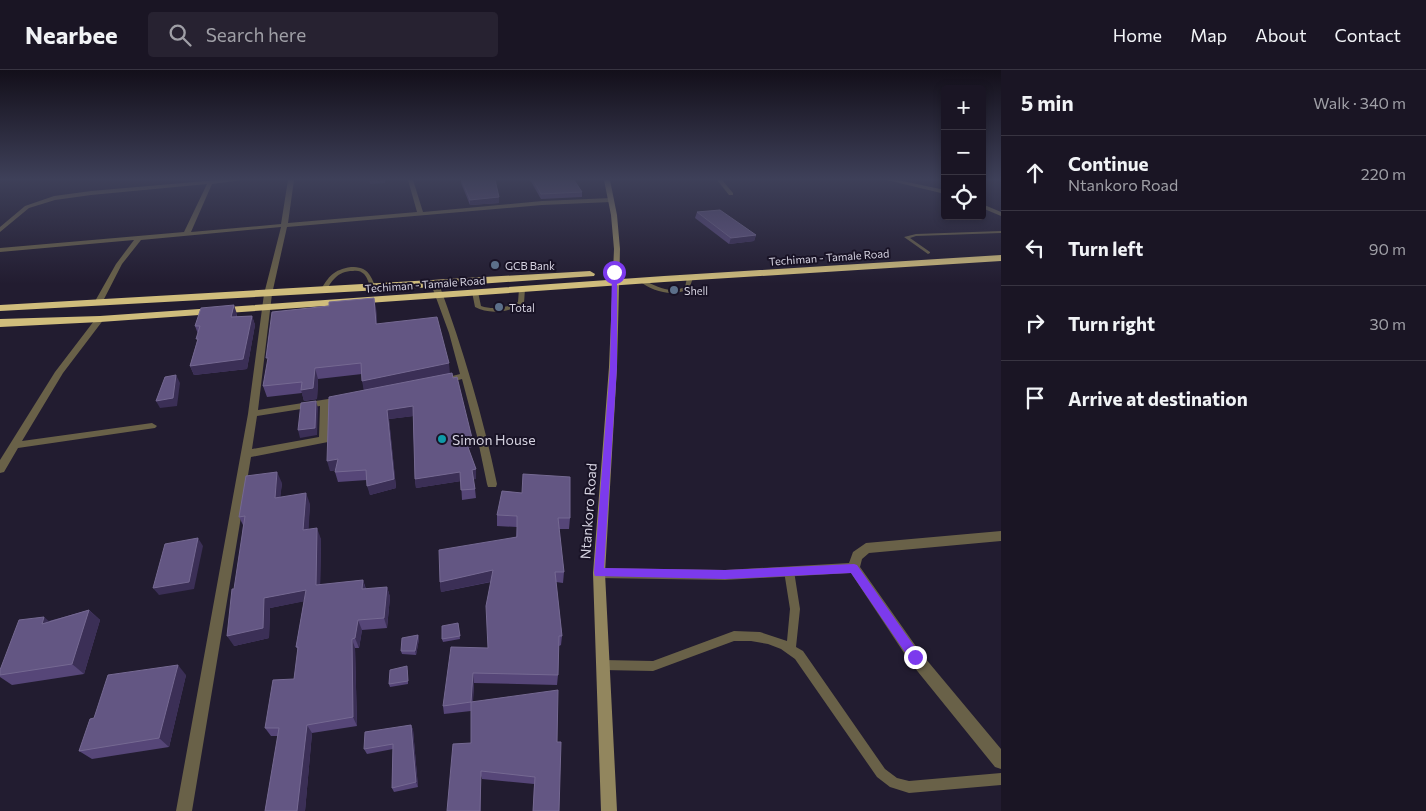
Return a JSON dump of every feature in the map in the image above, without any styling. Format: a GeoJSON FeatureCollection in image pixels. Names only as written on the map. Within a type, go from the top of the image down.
{"type":"FeatureCollection","features":[{"type":"Feature","properties":{"kind":"highway","name":"Techiman - Tamale Road"},"geometry":{"type":"LineString","coordinates":[[0,323],[100,319],[438,296],[522,289],[615,278],[1001,247]]}},
{"type":"Feature","properties":{"kind":"highway","name":"Techiman - Tamale Road"},"geometry":{"type":"LineString","coordinates":[[0,308],[435,284],[615,278],[642,281],[1001,258]]}},
{"type":"Feature","properties":{"kind":"highway"},"geometry":{"type":"LineString","coordinates":[[359,288],[360,301]]}},
{"type":"Feature","properties":{"kind":"main road","name":"Ntankoro Road"},"geometry":{"type":"LineString","coordinates":[[609,811],[599,573],[613,367],[617,258],[615,215]]}},
{"type":"Feature","properties":{"kind":"street"},"geometry":{"type":"LineString","coordinates":[[0,230],[18,215]]}},
{"type":"Feature","properties":{"kind":"street"},"geometry":{"type":"LineString","coordinates":[[186,235],[195,215]]}},
{"type":"Feature","properties":{"kind":"street"},"geometry":{"type":"LineString","coordinates":[[184,811],[253,414],[268,294],[286,215]]}},
{"type":"Feature","properties":{"kind":"street"},"geometry":{"type":"LineString","coordinates":[[0,250],[415,215]]}},
{"type":"Feature","properties":{"kind":"street"},"geometry":{"type":"LineString","coordinates":[[98,303],[119,264],[138,239]]}},
{"type":"Feature","properties":{"kind":"street"},"geometry":{"type":"LineString","coordinates":[[435,284],[453,333],[482,436],[492,484]]}},
{"type":"Feature","properties":{"kind":"street"},"geometry":{"type":"LineString","coordinates":[[0,469],[60,372],[100,319]]}},
{"type":"Feature","properties":{"kind":"street"},"geometry":{"type":"LineString","coordinates":[[437,382],[465,376]]}},
{"type":"Feature","properties":{"kind":"street"},"geometry":{"type":"LineString","coordinates":[[253,414],[352,398]]}},
{"type":"Feature","properties":{"kind":"street"},"geometry":{"type":"LineString","coordinates":[[246,454],[324,440],[325,403]]}},
{"type":"Feature","properties":{"kind":"street"},"geometry":{"type":"LineString","coordinates":[[16,445],[152,426]]}},
{"type":"Feature","properties":{"kind":"street"},"geometry":{"type":"LineString","coordinates":[[1001,536],[866,548],[857,556],[854,568],[915,657],[996,749],[1001,762]]}},
{"type":"Feature","properties":{"kind":"street"},"geometry":{"type":"LineString","coordinates":[[599,573],[725,575],[854,568]]}},
{"type":"Feature","properties":{"kind":"lane"},"geometry":{"type":"LineString","coordinates":[[928,253],[906,237],[916,234],[1001,232]]}},
{"type":"Feature","properties":{"kind":"lane"},"geometry":{"type":"LineString","coordinates":[[323,290],[338,272],[351,269],[360,269],[365,272],[373,288]]}},
{"type":"Feature","properties":{"kind":"lane"},"geometry":{"type":"LineString","coordinates":[[475,292],[478,307],[485,310],[512,308],[521,303],[522,289]]}},
{"type":"Feature","properties":{"kind":"lane"},"geometry":{"type":"LineString","coordinates":[[789,572],[795,609],[791,648]]}},
{"type":"Feature","properties":{"kind":"lane"},"geometry":{"type":"LineString","coordinates":[[603,665],[653,666],[734,636],[746,635],[780,642],[799,655],[880,772],[894,783],[909,787],[1001,779]]}},
{"type":"Feature","properties":{"kind":"building"},"geometry":{"type":"Polygon","coordinates":[[[700,215],[727,215],[756,235],[731,238],[700,215]]]}},
{"type":"Feature","properties":{"kind":"building"},"geometry":{"type":"Polygon","coordinates":[[[374,298],[376,324],[437,317],[449,363],[362,381],[361,363],[315,368],[313,388],[301,390],[302,382],[263,386],[268,358],[266,358],[272,312],[329,306],[329,302],[374,298]]]}},
{"type":"Feature","properties":{"kind":"building"},"geometry":{"type":"Polygon","coordinates":[[[234,305],[231,317],[252,316],[243,359],[190,366],[198,339],[196,339],[200,326],[195,326],[201,308],[234,305]]]}},
{"type":"Feature","properties":{"kind":"building"},"geometry":{"type":"Polygon","coordinates":[[[452,373],[453,378],[457,377],[472,438],[465,439],[476,469],[472,470],[475,489],[461,490],[460,472],[415,479],[413,406],[387,410],[394,479],[367,486],[366,470],[335,472],[338,459],[327,461],[329,397],[452,373]]]}},
{"type":"Feature","properties":{"kind":"building"},"geometry":{"type":"Polygon","coordinates":[[[176,375],[173,398],[156,401],[165,377],[176,375]]]}},
{"type":"Feature","properties":{"kind":"building"},"geometry":{"type":"Polygon","coordinates":[[[316,401],[315,428],[298,430],[301,403],[316,401]]]}},
{"type":"Feature","properties":{"kind":"building"},"geometry":{"type":"Polygon","coordinates":[[[277,472],[275,498],[306,493],[303,530],[317,528],[316,585],[363,580],[362,589],[387,587],[384,618],[358,620],[355,638],[352,639],[353,717],[307,725],[297,811],[265,811],[279,728],[265,728],[273,680],[294,679],[298,647],[296,647],[306,590],[264,598],[263,628],[227,636],[232,589],[234,589],[245,516],[239,517],[246,476],[277,472]]]}},
{"type":"Feature","properties":{"kind":"building"},"geometry":{"type":"Polygon","coordinates":[[[523,474],[570,477],[570,518],[558,518],[564,572],[555,572],[562,636],[559,636],[558,675],[473,673],[471,702],[443,706],[451,647],[488,648],[486,606],[493,570],[440,582],[439,550],[517,537],[517,516],[497,515],[502,491],[522,493],[523,474]]]}},
{"type":"Feature","properties":{"kind":"building"},"geometry":{"type":"Polygon","coordinates":[[[198,538],[189,582],[153,588],[165,544],[198,538]]]}},
{"type":"Feature","properties":{"kind":"building"},"geometry":{"type":"Polygon","coordinates":[[[89,610],[72,664],[0,675],[0,670],[19,620],[44,617],[42,624],[89,610]]]}},
{"type":"Feature","properties":{"kind":"building"},"geometry":{"type":"Polygon","coordinates":[[[458,623],[460,636],[442,639],[442,626],[458,623]]]}},
{"type":"Feature","properties":{"kind":"building"},"geometry":{"type":"Polygon","coordinates":[[[418,635],[415,651],[401,651],[402,638],[418,635]]]}},
{"type":"Feature","properties":{"kind":"building"},"geometry":{"type":"Polygon","coordinates":[[[178,665],[159,738],[79,751],[90,719],[94,718],[108,675],[178,665]]]}},
{"type":"Feature","properties":{"kind":"building"},"geometry":{"type":"Polygon","coordinates":[[[407,666],[408,681],[389,684],[390,670],[407,666]]]}},
{"type":"Feature","properties":{"kind":"building"},"geometry":{"type":"Polygon","coordinates":[[[558,690],[557,742],[561,742],[559,811],[533,811],[535,777],[481,771],[480,811],[447,811],[453,744],[471,743],[471,702],[558,690]]]}},
{"type":"Feature","properties":{"kind":"building"},"geometry":{"type":"Polygon","coordinates":[[[411,725],[416,782],[392,788],[393,744],[364,749],[365,732],[411,725]]]}},
{"type":"Feature","properties":{"kind":"place","name":"GCB Bank"},"geometry":{"type":"Point","coordinates":[495,265]}},
{"type":"Feature","properties":{"kind":"place","name":"Shell"},"geometry":{"type":"Point","coordinates":[674,290]}},
{"type":"Feature","properties":{"kind":"place","name":"Total"},"geometry":{"type":"Point","coordinates":[499,307]}},
{"type":"Feature","properties":{"kind":"place","name":"Simon House"},"geometry":{"type":"Point","coordinates":[442,439]}},
{"type":"Feature","properties":{"kind":"route"},"geometry":{"type":"LineString","coordinates":[[614,272],[616,283],[613,367],[599,573],[725,575],[854,568],[915,657]]}}]}
